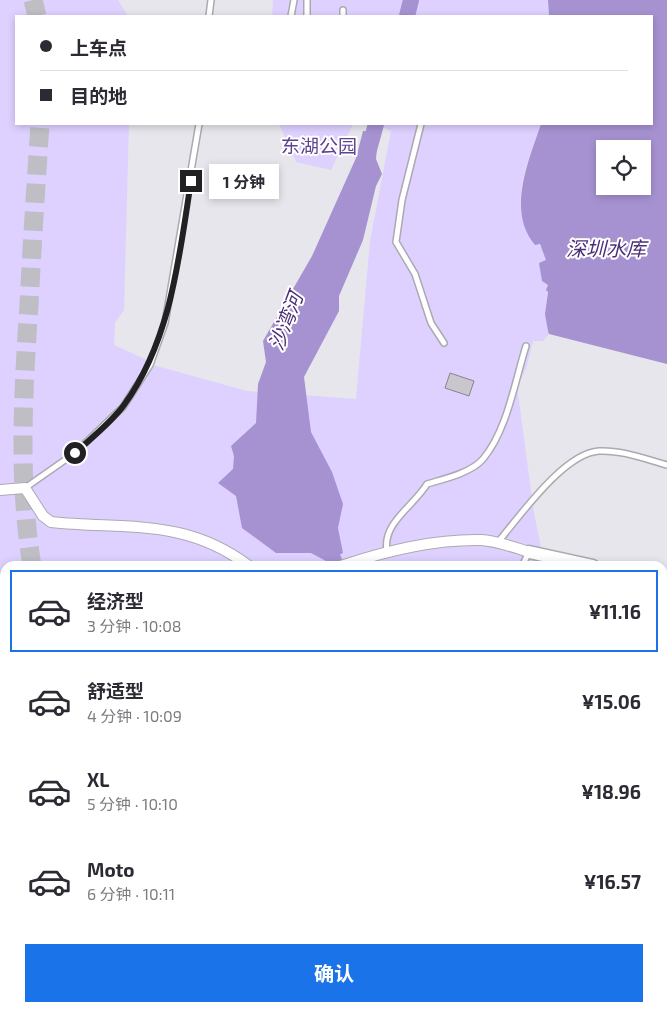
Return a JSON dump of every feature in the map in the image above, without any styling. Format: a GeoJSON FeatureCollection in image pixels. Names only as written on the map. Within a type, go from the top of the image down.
{"type":"FeatureCollection","features":[{"type":"Feature","properties":{"kind":"street"},"geometry":{"type":"LineString","coordinates":[[0,490],[25,488],[43,516],[51,522],[150,526],[196,536],[242,561]]}},
{"type":"Feature","properties":{"kind":"street"},"geometry":{"type":"LineString","coordinates":[[356,561],[387,552],[448,542],[481,540],[498,542],[529,552],[570,561]]}},
{"type":"Feature","properties":{"kind":"lane"},"geometry":{"type":"LineString","coordinates":[[210,15],[211,0]]}},
{"type":"Feature","properties":{"kind":"lane"},"geometry":{"type":"LineString","coordinates":[[291,15],[294,0]]}},
{"type":"Feature","properties":{"kind":"lane"},"geometry":{"type":"LineString","coordinates":[[306,15],[307,0]]}},
{"type":"Feature","properties":{"kind":"lane"},"geometry":{"type":"LineString","coordinates":[[25,488],[75,453],[123,407],[150,365],[165,323],[200,125]]}},
{"type":"Feature","properties":{"kind":"lane"},"geometry":{"type":"LineString","coordinates":[[421,125],[402,200],[396,242],[415,274],[431,322],[444,343]]}},
{"type":"Feature","properties":{"kind":"lane"},"geometry":{"type":"LineString","coordinates":[[387,552],[388,530],[421,494],[427,484],[446,479],[482,460],[499,434],[526,346]]}},
{"type":"Feature","properties":{"kind":"lane"},"geometry":{"type":"LineString","coordinates":[[498,542],[543,490],[576,458],[598,451],[626,454],[667,465]]}},
{"type":"Feature","properties":{"kind":"lane"},"geometry":{"type":"LineString","coordinates":[[524,561],[529,552]]}},
{"type":"Feature","properties":{"kind":"green space","name":"东湖公园"},"geometry":{"type":"Polygon","coordinates":[[[0,0],[118,0],[127,15],[15,15],[15,125],[129,125],[124,310],[115,323],[114,345],[147,360],[146,363],[247,391],[356,399],[370,241],[391,131],[378,125],[541,125],[524,174],[521,200],[525,225],[543,250],[547,261],[546,316],[549,334],[543,341],[533,341],[526,369],[517,386],[534,513],[543,557],[555,561],[0,561],[0,0]]]}},
{"type":"Feature","properties":{"kind":"green space"},"geometry":{"type":"Polygon","coordinates":[[[273,0],[548,0],[549,15],[272,15],[273,0]]]}},
{"type":"Feature","properties":{"kind":"green space","name":"东湖公园"},"geometry":{"type":"Polygon","coordinates":[[[279,125],[353,125],[331,170],[296,162],[279,125]]]}},
{"type":"Feature","properties":{"kind":"water","name":"深圳水库"},"geometry":{"type":"Polygon","coordinates":[[[548,0],[667,0],[667,364],[549,334],[545,314],[548,285],[542,281],[539,263],[546,260],[540,244],[535,245],[526,232],[522,217],[521,201],[526,169],[541,125],[653,125],[653,15],[549,15],[548,0]]]}},
{"type":"Feature","properties":{"kind":"water"},"geometry":{"type":"Polygon","coordinates":[[[363,131],[378,132],[376,159],[382,174],[376,186],[363,240],[339,296],[339,311],[304,377],[311,432],[332,472],[343,504],[338,528],[343,553],[326,561],[311,553],[276,553],[242,528],[236,496],[218,483],[233,469],[234,456],[231,446],[256,423],[258,384],[266,362],[263,341],[312,256],[356,158],[363,131]]]}},
{"type":"Feature","properties":{"kind":"building"},"geometry":{"type":"Polygon","coordinates":[[[450,373],[474,381],[469,396],[445,388],[450,373]]]}},
{"type":"Feature","properties":{"kind":"waterway","name":"沙湾河"},"geometry":{"type":"LineString","coordinates":[[407,15],[411,0]]}},
{"type":"Feature","properties":{"kind":"waterway","name":"沙湾河"},"geometry":{"type":"LineString","coordinates":[[368,153],[376,125]]}},
{"type":"Feature","properties":{"kind":"waterway","name":"沙湾河"},"geometry":{"type":"LineString","coordinates":[[325,537],[334,561]]}},
{"type":"Feature","properties":{"kind":"tunnel"},"geometry":{"type":"LineString","coordinates":[[33,0],[37,15]]}},
{"type":"Feature","properties":{"kind":"tunnel"},"geometry":{"type":"LineString","coordinates":[[31,561],[25,501],[23,436],[25,371],[40,125]]}},
{"type":"Feature","properties":{"kind":"route"},"geometry":{"type":"LineString","coordinates":[[75,453],[123,407],[150,365],[165,323],[191,181]]}}]}
